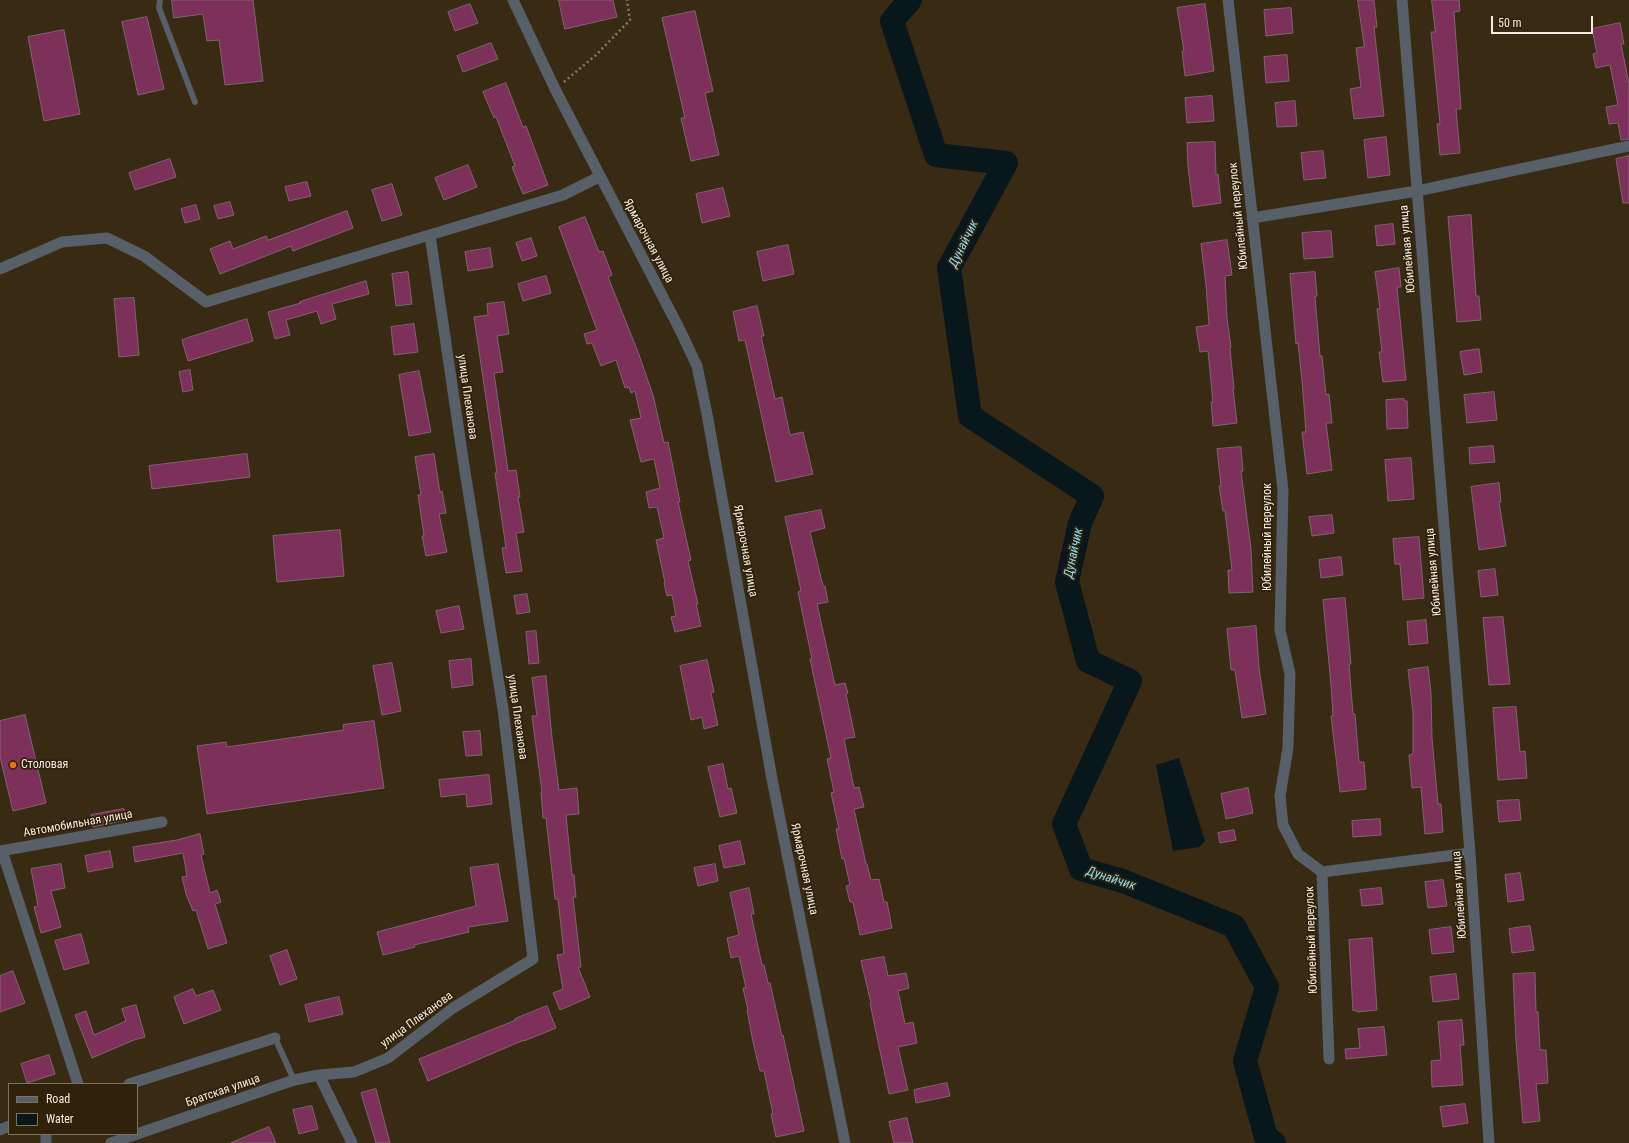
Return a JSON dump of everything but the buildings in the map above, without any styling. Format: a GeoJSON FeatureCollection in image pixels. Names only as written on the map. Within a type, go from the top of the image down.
{"type":"FeatureCollection","features":[{"type":"Feature","properties":{"kind":"street","name":"Ярмарочная улица"},"geometry":{"type":"LineString","coordinates":[[513,0],[555,89],[599,177],[680,330],[696,366],[707,414],[772,779],[841,1114],[845,1143]]}},
{"type":"Feature","properties":{"kind":"street","name":"Юбилейный переулок"},"geometry":{"type":"LineString","coordinates":[[1228,0],[1283,490],[1280,630],[1290,674],[1288,748],[1280,796],[1283,825],[1298,854],[1322,872],[1328,1059]]}},
{"type":"Feature","properties":{"kind":"street","name":"Юбилейная улица"},"geometry":{"type":"LineString","coordinates":[[1402,0],[1470,853],[1489,1143]]}},
{"type":"Feature","properties":{"kind":"street"},"geometry":{"type":"LineString","coordinates":[[1252,218],[1417,191],[1629,146]]}},
{"type":"Feature","properties":{"kind":"street"},"geometry":{"type":"LineString","coordinates":[[0,269],[62,242],[107,238],[144,256],[206,302],[563,195],[599,177]]}},
{"type":"Feature","properties":{"kind":"street","name":"улица Плеханова"},"geometry":{"type":"LineString","coordinates":[[319,1075],[354,1072],[388,1058],[453,1008],[533,959],[504,709],[463,459],[430,235]]}},
{"type":"Feature","properties":{"kind":"street","name":"Автомобильная улица"},"geometry":{"type":"LineString","coordinates":[[1,851],[162,822]]}},
{"type":"Feature","properties":{"kind":"street"},"geometry":{"type":"LineString","coordinates":[[1,851],[78,1083]]}},
{"type":"Feature","properties":{"kind":"street"},"geometry":{"type":"LineString","coordinates":[[1322,872],[1470,853]]}},
{"type":"Feature","properties":{"kind":"street"},"geometry":{"type":"LineString","coordinates":[[132,1083],[275,1038]]}},
{"type":"Feature","properties":{"kind":"street"},"geometry":{"type":"LineString","coordinates":[[319,1075],[352,1143]]}},
{"type":"Feature","properties":{"kind":"street","name":"Братская улица"},"geometry":{"type":"LineString","coordinates":[[138,1134],[294,1080],[319,1075]]}},
{"type":"Feature","properties":{"kind":"street","name":"Братская улица"},"geometry":{"type":"LineString","coordinates":[[111,1143],[134,1135]]}},
{"type":"Feature","properties":{"kind":"lane"},"geometry":{"type":"LineString","coordinates":[[160,0],[159,8],[195,102]]}},
{"type":"Feature","properties":{"kind":"lane"},"geometry":{"type":"LineString","coordinates":[[275,1038],[294,1080]]}},
{"type":"Feature","properties":{"kind":"path"},"geometry":{"type":"LineString","coordinates":[[555,89],[596,55],[630,20],[627,0]]}},
{"type":"Feature","properties":{"kind":"water"},"geometry":{"type":"Polygon","coordinates":[[[1179,758],[1205,841],[1199,847],[1173,851],[1156,765],[1179,758]]]}},
{"type":"Feature","properties":{"kind":"waterway","name":"Дунайчик"},"geometry":{"type":"LineString","coordinates":[[910,0],[892,21],[936,155],[1006,163],[949,268],[970,416],[1092,496],[1080,523],[1067,582],[1088,661],[1130,681],[1064,824],[1081,869],[1123,881],[1234,926],[1267,987],[1245,1061],[1266,1137],[1274,1143]]}},
{"type":"Feature","properties":{"kind":"place","name":"Столовая"},"geometry":{"type":"Point","coordinates":[13,765]}}]}
